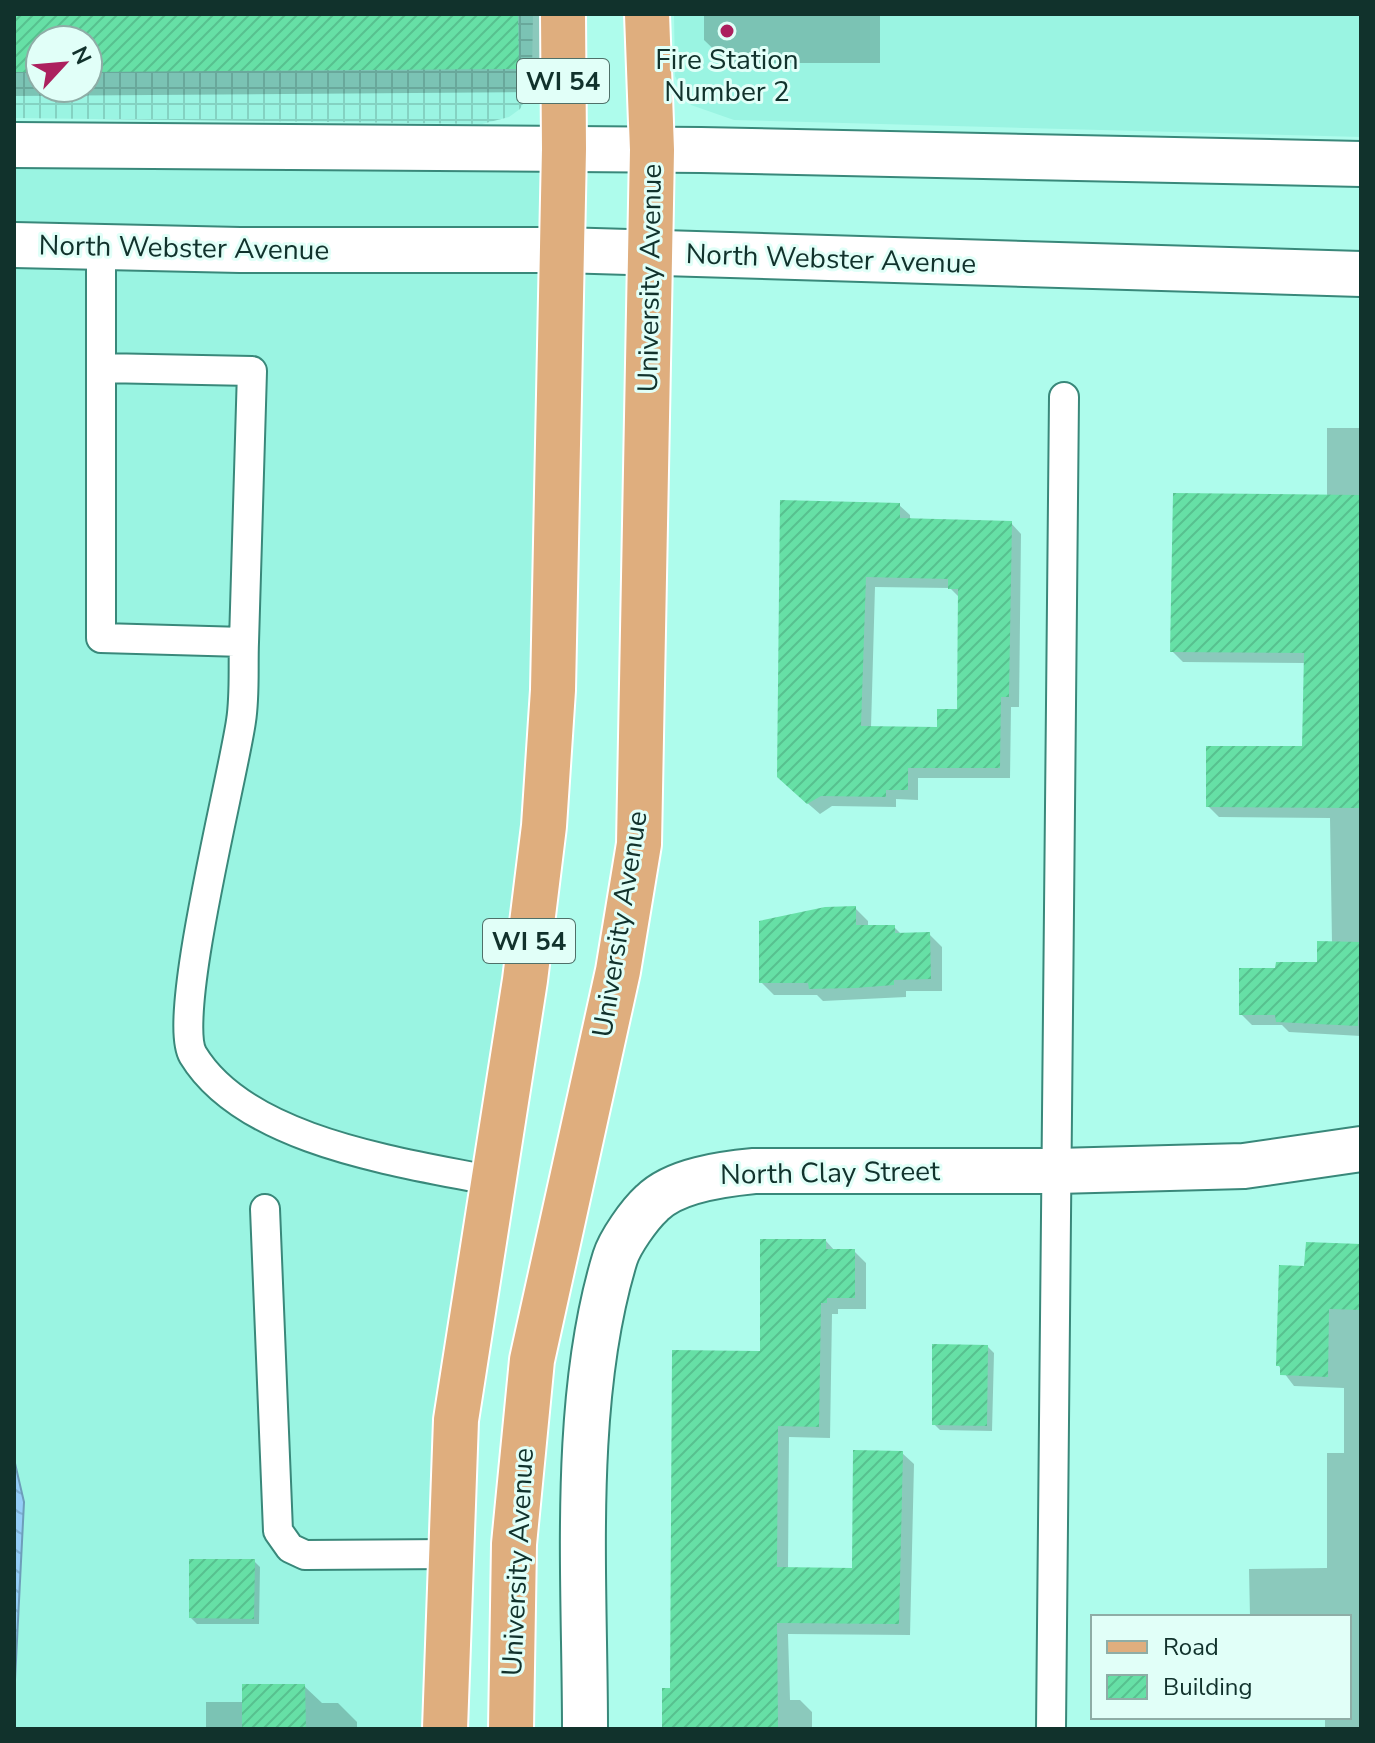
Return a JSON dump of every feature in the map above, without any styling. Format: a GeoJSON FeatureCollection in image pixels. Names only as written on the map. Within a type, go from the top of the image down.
{"type":"FeatureCollection","features":[{"type":"Feature","properties":{"kind":"main road","name":"WI 54"},"geometry":{"type":"LineString","coordinates":[[445,1729],[456,1420],[525,980],[544,826],[553,690],[564,149],[563,14]]}},
{"type":"Feature","properties":{"kind":"main road","name":"University Avenue"},"geometry":{"type":"LineString","coordinates":[[511,1729],[514,1544],[532,1360],[618,971],[639,844],[652,150],[647,14]]}},
{"type":"Feature","properties":{"kind":"main road"},"geometry":{"type":"LineString","coordinates":[[14,145],[652,150],[1361,164]]}},
{"type":"Feature","properties":{"kind":"main road","name":"North Webster Avenue"},"geometry":{"type":"LineString","coordinates":[[14,245],[561,250],[1361,274]]}},
{"type":"Feature","properties":{"kind":"main road","name":"North Clay Street"},"geometry":{"type":"LineString","coordinates":[[585,1729],[586,1427],[598,1333],[616,1255],[653,1201],[706,1175],[754,1171],[1057,1171],[1244,1166],[1361,1149]]}},
{"type":"Feature","properties":{"kind":"lane"},"geometry":{"type":"LineString","coordinates":[[101,248],[101,638],[244,642]]}},
{"type":"Feature","properties":{"kind":"lane"},"geometry":{"type":"LineString","coordinates":[[101,368],[252,371],[242,719],[188,991],[191,1053],[223,1091],[277,1124],[386,1159],[493,1181]]}},
{"type":"Feature","properties":{"kind":"lane"},"geometry":{"type":"LineString","coordinates":[[1051,1729],[1064,397]]}},
{"type":"Feature","properties":{"kind":"lane"},"geometry":{"type":"LineString","coordinates":[[265,1209],[278,1531],[290,1548],[305,1555],[450,1554]]}},
{"type":"Feature","properties":{"kind":"shaded area"},"geometry":{"type":"Polygon","coordinates":[[[14,14],[533,14],[532,72],[528,95],[520,109],[509,117],[482,124],[14,118],[14,14]]]}},
{"type":"Feature","properties":{"kind":"shaded area"},"geometry":{"type":"Polygon","coordinates":[[[674,14],[1361,14],[1361,137],[734,120],[691,105],[683,93],[675,76],[674,14]]]}},
{"type":"Feature","properties":{"kind":"shaded area"},"geometry":{"type":"Polygon","coordinates":[[[14,145],[564,149],[525,980],[445,1729],[14,1729],[24,1502],[14,1459],[14,145]]]}},
{"type":"Feature","properties":{"kind":"water"},"geometry":{"type":"Polygon","coordinates":[[[14,1459],[24,1502],[14,1700],[14,1459]]]}},
{"type":"Feature","properties":{"kind":"building"},"geometry":{"type":"Polygon","coordinates":[[[14,14],[518,14],[519,69],[104,72],[104,24],[24,24],[24,72],[14,72],[14,14]]]}},
{"type":"Feature","properties":{"kind":"building"},"geometry":{"type":"Polygon","coordinates":[[[1173,493],[1361,495],[1361,808],[1206,807],[1206,746],[1302,746],[1304,653],[1170,652],[1173,493]]]}},
{"type":"Feature","properties":{"kind":"building"},"geometry":{"type":"Polygon","coordinates":[[[780,500],[900,503],[900,518],[1012,521],[1009,697],[1001,697],[1000,768],[908,768],[908,790],[886,790],[886,797],[821,796],[807,804],[777,777],[780,500]],[[866,577],[861,726],[937,727],[937,709],[957,709],[958,589],[948,589],[948,579],[866,577]]]}},
{"type":"Feature","properties":{"kind":"building"},"geometry":{"type":"Polygon","coordinates":[[[856,906],[856,925],[895,925],[895,933],[930,932],[931,979],[894,980],[894,985],[855,988],[809,989],[808,983],[759,983],[759,921],[825,907],[856,906]]]}},
{"type":"Feature","properties":{"kind":"building"},"geometry":{"type":"Polygon","coordinates":[[[1317,941],[1361,942],[1358,1026],[1276,1022],[1275,1015],[1239,1015],[1239,968],[1275,968],[1276,962],[1317,962],[1317,941]]]}},
{"type":"Feature","properties":{"kind":"building"},"geometry":{"type":"Polygon","coordinates":[[[760,1239],[826,1239],[826,1249],[855,1249],[855,1298],[827,1298],[827,1303],[821,1303],[819,1427],[778,1426],[777,1567],[852,1568],[853,1450],[903,1451],[899,1624],[777,1623],[778,1729],[662,1729],[662,1688],[670,1688],[672,1350],[760,1351],[760,1239]]]}},
{"type":"Feature","properties":{"kind":"building"},"geometry":{"type":"Polygon","coordinates":[[[1306,1242],[1361,1244],[1361,1310],[1329,1309],[1328,1377],[1280,1375],[1280,1366],[1276,1366],[1279,1265],[1304,1266],[1306,1242]]]}},
{"type":"Feature","properties":{"kind":"building"},"geometry":{"type":"Polygon","coordinates":[[[932,1344],[988,1345],[987,1426],[932,1425],[932,1344]]]}},
{"type":"Feature","properties":{"kind":"building"},"geometry":{"type":"Polygon","coordinates":[[[189,1559],[255,1559],[254,1619],[189,1618],[189,1559]]]}},
{"type":"Feature","properties":{"kind":"building"},"geometry":{"type":"Polygon","coordinates":[[[242,1684],[305,1684],[306,1729],[242,1729],[242,1684]]]}},
{"type":"Feature","properties":{"kind":"place","name":"Fire Station Number 2"},"geometry":{"type":"Point","coordinates":[727,31]}}]}
